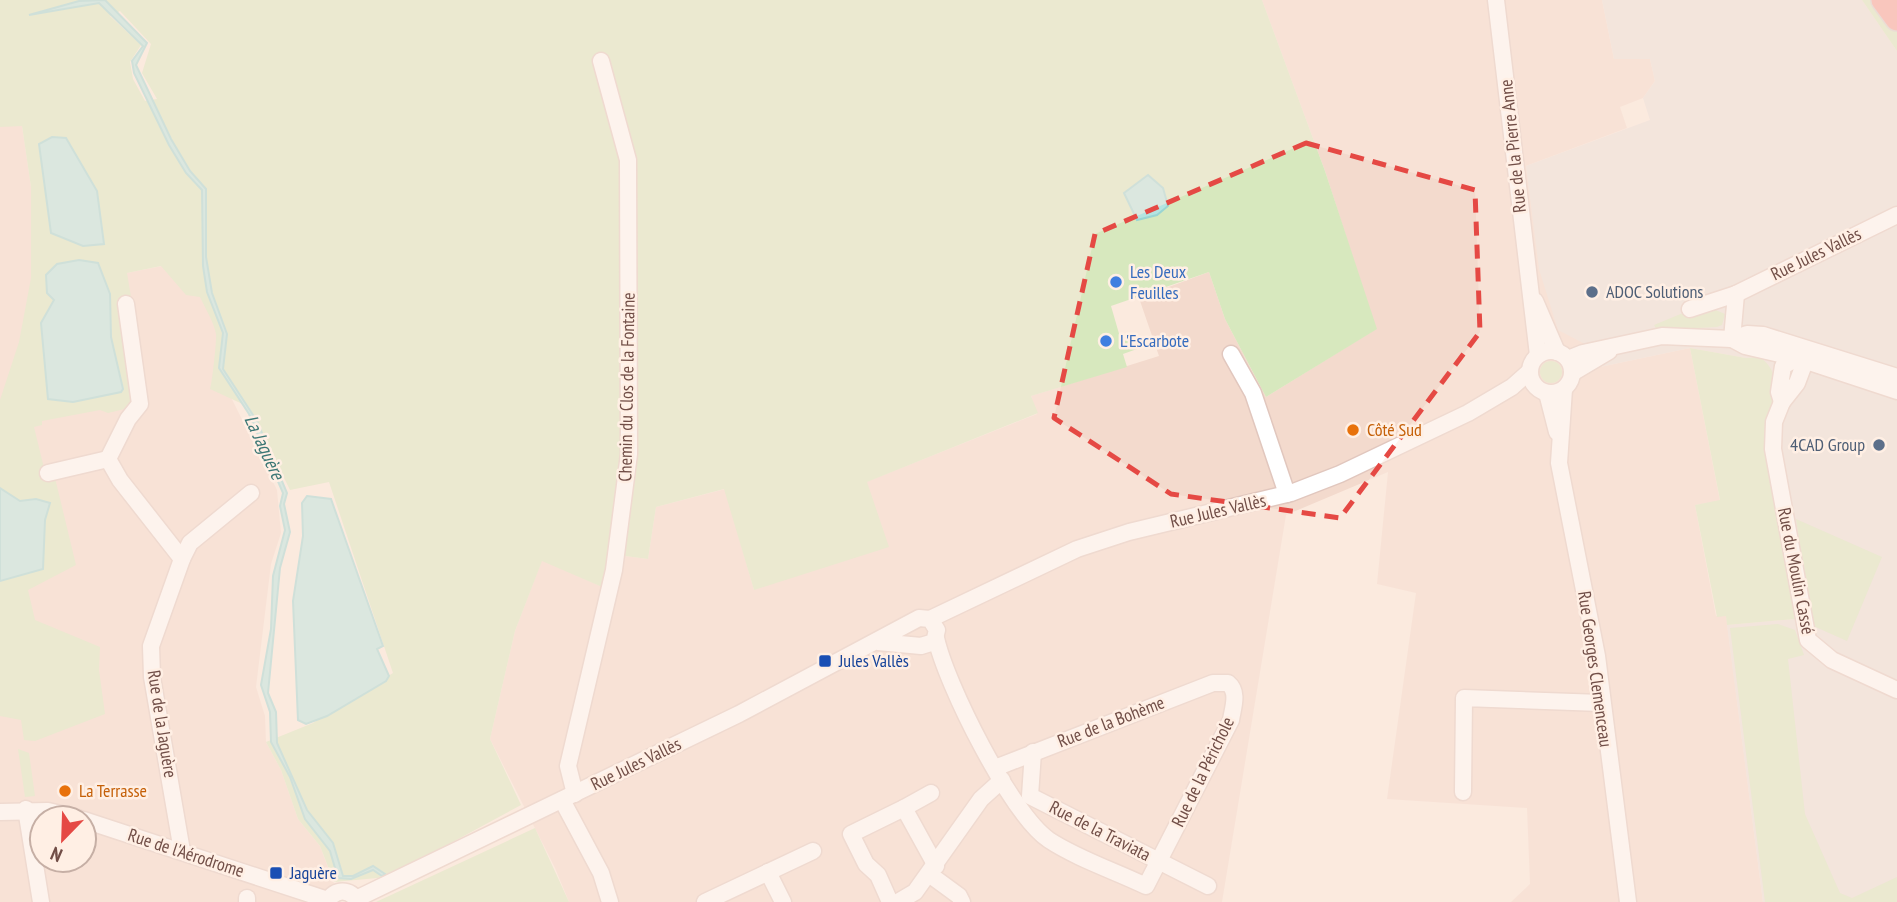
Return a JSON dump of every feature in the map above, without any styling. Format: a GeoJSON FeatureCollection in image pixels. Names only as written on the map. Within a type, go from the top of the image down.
{"type":"FeatureCollection","features":[{"type":"Feature","properties":{"kind":"highway"},"geometry":{"type":"LineString","coordinates":[[1884,0],[1897,19]]}},
{"type":"Feature","properties":{"kind":"street","name":"Rue de la Pierre Anne"},"geometry":{"type":"LineString","coordinates":[[1496,0],[1538,355]]}},
{"type":"Feature","properties":{"kind":"street","name":"Chemin du Clos de la Fontaine"},"geometry":{"type":"LineString","coordinates":[[601,61],[628,160],[629,454],[614,570],[568,766],[569,797],[601,873],[610,902]]}},
{"type":"Feature","properties":{"kind":"street","name":"Rue Jules Vallès"},"geometry":{"type":"LineString","coordinates":[[1690,309],[1736,294],[1897,215]]}},
{"type":"Feature","properties":{"kind":"street","name":"Rue de la Pierre Anne"},"geometry":{"type":"LineString","coordinates":[[1531,292],[1566,361]]}},
{"type":"Feature","properties":{"kind":"street"},"geometry":{"type":"LineString","coordinates":[[1732,339],[1736,294]]}},
{"type":"Feature","properties":{"kind":"street"},"geometry":{"type":"LineString","coordinates":[[108,459],[119,435],[140,404],[126,304]]}},
{"type":"Feature","properties":{"kind":"street"},"geometry":{"type":"LineString","coordinates":[[1550,390],[1566,361],[1583,353],[1662,336],[1732,339],[1747,334],[1800,357],[1897,391]]}},
{"type":"Feature","properties":{"kind":"street"},"geometry":{"type":"LineString","coordinates":[[1231,354],[1253,393],[1287,494]]}},
{"type":"Feature","properties":{"kind":"street"},"geometry":{"type":"LineString","coordinates":[[1530,372],[1538,355],[1566,361]]}},
{"type":"Feature","properties":{"kind":"street"},"geometry":{"type":"LineString","coordinates":[[1800,357],[1897,377]]}},
{"type":"Feature","properties":{"kind":"street","name":"Rue du Moulin Cassé"},"geometry":{"type":"LineString","coordinates":[[1800,357],[1783,366],[1779,391],[1782,402],[1774,422],[1773,449],[1808,640],[1832,660],[1897,690]]}},
{"type":"Feature","properties":{"kind":"street","name":"Rue Jules Vallès"},"geometry":{"type":"LineString","coordinates":[[934,629],[964,600],[1077,549],[1129,532],[1287,494],[1340,474],[1468,413],[1513,387],[1530,372]]}},
{"type":"Feature","properties":{"kind":"street","name":"Rue Georges Clemenceau"},"geometry":{"type":"LineString","coordinates":[[1530,372],[1550,390],[1559,438],[1559,463],[1597,656],[1628,902]]}},
{"type":"Feature","properties":{"kind":"street","name":"Rue Jules Vallès"},"geometry":{"type":"LineString","coordinates":[[1468,413],[1550,390]]}},
{"type":"Feature","properties":{"kind":"street"},"geometry":{"type":"LineString","coordinates":[[48,473],[108,459]]}},
{"type":"Feature","properties":{"kind":"street"},"geometry":{"type":"LineString","coordinates":[[108,459],[120,480],[182,559]]}},
{"type":"Feature","properties":{"kind":"street","name":"Rue de la Jaguère"},"geometry":{"type":"LineString","coordinates":[[182,851],[152,677],[151,646],[190,543],[251,493]]}},
{"type":"Feature","properties":{"kind":"street"},"geometry":{"type":"LineString","coordinates":[[898,902],[915,892],[999,774],[945,671],[934,629],[919,618],[910,625],[908,632],[945,671]]}},
{"type":"Feature","properties":{"kind":"street","name":"Rue Jules Vallès"},"geometry":{"type":"LineString","coordinates":[[357,900],[739,714],[910,625]]}},
{"type":"Feature","properties":{"kind":"street"},"geometry":{"type":"LineString","coordinates":[[878,642],[930,645],[934,629]]}},
{"type":"Feature","properties":{"kind":"street","name":"Rue de la Bohème"},"geometry":{"type":"LineString","coordinates":[[999,774],[1033,752],[1213,683],[1228,683]]}},
{"type":"Feature","properties":{"kind":"street","name":"Rue de la Périchole"},"geometry":{"type":"LineString","coordinates":[[999,774],[1030,824],[1050,841],[1146,886],[1231,720],[1235,695],[1228,683]]}},
{"type":"Feature","properties":{"kind":"street"},"geometry":{"type":"LineString","coordinates":[[1462,792],[1464,698],[1601,703]]}},
{"type":"Feature","properties":{"kind":"street","name":"Rue de la Traviata"},"geometry":{"type":"LineString","coordinates":[[1033,752],[1030,796],[1208,887]]}},
{"type":"Feature","properties":{"kind":"street"},"geometry":{"type":"LineString","coordinates":[[890,902],[878,875],[866,864],[851,834],[931,793]]}},
{"type":"Feature","properties":{"kind":"street"},"geometry":{"type":"LineString","coordinates":[[904,808],[932,870],[962,902]]}},
{"type":"Feature","properties":{"kind":"street"},"geometry":{"type":"LineString","coordinates":[[0,812],[26,809],[41,902]]}},
{"type":"Feature","properties":{"kind":"street","name":"Rue de l'Aérodrome"},"geometry":{"type":"LineString","coordinates":[[98,824],[328,901]]}},
{"type":"Feature","properties":{"kind":"street"},"geometry":{"type":"LineString","coordinates":[[705,902],[813,851]]}},
{"type":"Feature","properties":{"kind":"street"},"geometry":{"type":"LineString","coordinates":[[768,872],[783,902]]}},
{"type":"Feature","properties":{"kind":"street"},"geometry":{"type":"LineString","coordinates":[[328,901],[335,893],[344,891],[357,900]]}},
{"type":"Feature","properties":{"kind":"highlighted area"},"geometry":{"type":"Polygon","coordinates":[[[1306,143],[1475,190],[1480,332],[1340,518],[1171,494],[1054,418],[1095,234],[1306,143]]]}},
{"type":"Feature","properties":{"kind":"shaded area"},"geometry":{"type":"Polygon","coordinates":[[[1262,0],[1602,0],[1614,59],[1650,59],[1655,81],[1643,98],[1620,107],[1627,128],[1526,166],[1595,368],[1690,348],[1720,501],[1695,505],[1716,616],[1726,615],[1763,902],[1511,902],[1530,884],[1527,808],[1387,799],[1416,593],[1377,584],[1388,472],[1286,515],[1222,902],[569,902],[555,868],[490,739],[515,631],[542,560],[616,593],[625,556],[648,559],[656,507],[725,489],[754,590],[866,482],[1037,414],[1031,396],[1159,356],[1139,298],[1209,272],[1225,319],[1266,397],[1376,329],[1325,171],[1262,0]]]}},
{"type":"Feature","properties":{"kind":"shaded area"},"geometry":{"type":"Polygon","coordinates":[[[1602,0],[1862,0],[1897,51],[1897,902],[1763,902],[1727,625],[1795,619],[1765,454],[1766,432],[1776,382],[1760,357],[1746,358],[1690,348],[1595,368],[1585,344],[1558,330],[1539,269],[1526,166],[1650,120],[1643,98],[1655,81],[1650,59],[1614,59],[1602,0]]]}},
{"type":"Feature","properties":{"kind":"shaded area"},"geometry":{"type":"Polygon","coordinates":[[[0,78],[22,126],[31,187],[31,278],[127,273],[197,259],[220,334],[216,367],[277,490],[281,533],[271,564],[256,687],[265,716],[266,742],[281,770],[298,819],[320,846],[341,902],[0,902],[0,78]]]}},
{"type":"Feature","properties":{"kind":"green space"},"geometry":{"type":"Polygon","coordinates":[[[0,0],[1262,0],[1325,171],[1377,329],[1266,397],[1225,319],[1209,272],[1111,306],[1120,337],[1131,334],[1137,349],[1123,354],[1127,367],[1031,396],[1038,413],[867,482],[889,547],[754,590],[724,489],[656,507],[648,559],[625,556],[616,593],[542,561],[515,631],[490,739],[521,805],[388,877],[334,882],[320,846],[298,819],[281,770],[266,742],[313,723],[393,673],[329,482],[290,490],[249,407],[210,389],[216,337],[213,325],[200,297],[186,295],[161,266],[127,273],[132,303],[133,407],[108,413],[100,410],[42,421],[42,425],[34,427],[43,464],[50,477],[55,478],[76,565],[28,590],[35,620],[100,647],[99,670],[105,714],[35,741],[24,740],[21,720],[0,716],[0,400],[19,342],[31,278],[31,187],[22,126],[0,127],[0,0]],[[120,11],[110,16],[141,45],[130,62],[133,79],[145,101],[157,99],[142,73],[151,44],[120,11]]]}},
{"type":"Feature","properties":{"kind":"green space"},"geometry":{"type":"Polygon","coordinates":[[[1862,0],[1897,0],[1897,51],[1862,0]]]}},
{"type":"Feature","properties":{"kind":"green space"},"geometry":{"type":"Polygon","coordinates":[[[1711,308],[1725,314],[1722,325],[1657,330],[1654,325],[1683,313],[1688,316],[1711,308]]]}},
{"type":"Feature","properties":{"kind":"green space"},"geometry":{"type":"Polygon","coordinates":[[[1690,348],[1746,358],[1760,357],[1773,374],[1776,382],[1766,432],[1765,454],[1795,619],[1727,625],[1726,616],[1717,617],[1695,505],[1720,500],[1690,348]]]}},
{"type":"Feature","properties":{"kind":"green space"},"geometry":{"type":"Polygon","coordinates":[[[1551,361],[1559,364],[1562,372],[1559,380],[1551,383],[1543,380],[1540,372],[1543,364],[1551,361]]]}},
{"type":"Feature","properties":{"kind":"green space"},"geometry":{"type":"Polygon","coordinates":[[[1796,519],[1882,557],[1847,641],[1811,625],[1796,519]]]}},
{"type":"Feature","properties":{"kind":"green space"},"geometry":{"type":"Polygon","coordinates":[[[1778,624],[1795,630],[1804,655],[1788,659],[1805,814],[1840,893],[1852,898],[1897,877],[1897,902],[1765,902],[1730,628],[1778,624]]]}},
{"type":"Feature","properties":{"kind":"green space"},"geometry":{"type":"Polygon","coordinates":[[[18,749],[29,753],[35,796],[25,797],[18,749]]]}},
{"type":"Feature","properties":{"kind":"green space"},"geometry":{"type":"Polygon","coordinates":[[[535,828],[569,902],[376,902],[535,828]]]}},
{"type":"Feature","properties":{"kind":"water","name":"La Jaguère"},"geometry":{"type":"Polygon","coordinates":[[[105,0],[147,43],[136,65],[171,139],[190,171],[206,189],[206,257],[212,293],[227,334],[223,369],[257,421],[287,493],[284,504],[290,532],[280,568],[268,693],[276,712],[277,743],[307,810],[333,843],[343,876],[353,876],[373,866],[385,874],[382,876],[373,870],[351,879],[338,878],[330,851],[305,819],[290,777],[271,742],[270,712],[261,685],[271,629],[273,576],[285,530],[280,506],[283,493],[249,414],[219,368],[223,333],[207,292],[203,266],[202,190],[186,173],[169,145],[134,73],[132,61],[143,46],[99,3],[29,15],[79,1],[105,0]]]}},
{"type":"Feature","properties":{"kind":"water"},"geometry":{"type":"Polygon","coordinates":[[[52,137],[66,138],[97,191],[104,244],[83,246],[51,233],[39,144],[52,137]]]}},
{"type":"Feature","properties":{"kind":"water"},"geometry":{"type":"Polygon","coordinates":[[[1148,175],[1163,188],[1168,206],[1157,215],[1137,220],[1124,193],[1148,175]]]}},
{"type":"Feature","properties":{"kind":"water"},"geometry":{"type":"Polygon","coordinates":[[[79,260],[98,263],[110,294],[111,337],[123,389],[121,392],[73,402],[48,399],[41,323],[54,300],[47,293],[46,275],[57,264],[79,260]]]}},
{"type":"Feature","properties":{"kind":"water"},"geometry":{"type":"Polygon","coordinates":[[[0,488],[20,501],[36,499],[50,503],[45,520],[43,569],[0,581],[0,488]]]}},
{"type":"Feature","properties":{"kind":"water"},"geometry":{"type":"Polygon","coordinates":[[[307,496],[331,499],[383,646],[377,649],[389,676],[386,681],[327,716],[306,724],[298,720],[293,601],[303,536],[302,503],[307,496]]]}},
{"type":"Feature","properties":{"kind":"place","name":"Les Deux Feuilles"},"geometry":{"type":"Point","coordinates":[1116,282]}},
{"type":"Feature","properties":{"kind":"place","name":"ADOC Solutions"},"geometry":{"type":"Point","coordinates":[1592,292]}},
{"type":"Feature","properties":{"kind":"place","name":"L'Escarbote"},"geometry":{"type":"Point","coordinates":[1106,341]}},
{"type":"Feature","properties":{"kind":"place","name":"Côté Sud"},"geometry":{"type":"Point","coordinates":[1353,430]}},
{"type":"Feature","properties":{"kind":"place","name":"4CAD Group"},"geometry":{"type":"Point","coordinates":[1879,445]}},
{"type":"Feature","properties":{"kind":"place","name":"Jules Vallès"},"geometry":{"type":"Point","coordinates":[825,661]}},
{"type":"Feature","properties":{"kind":"place","name":"La Terrasse"},"geometry":{"type":"Point","coordinates":[65,791]}},
{"type":"Feature","properties":{"kind":"place","name":"Jaguère"},"geometry":{"type":"Point","coordinates":[276,873]}}]}
